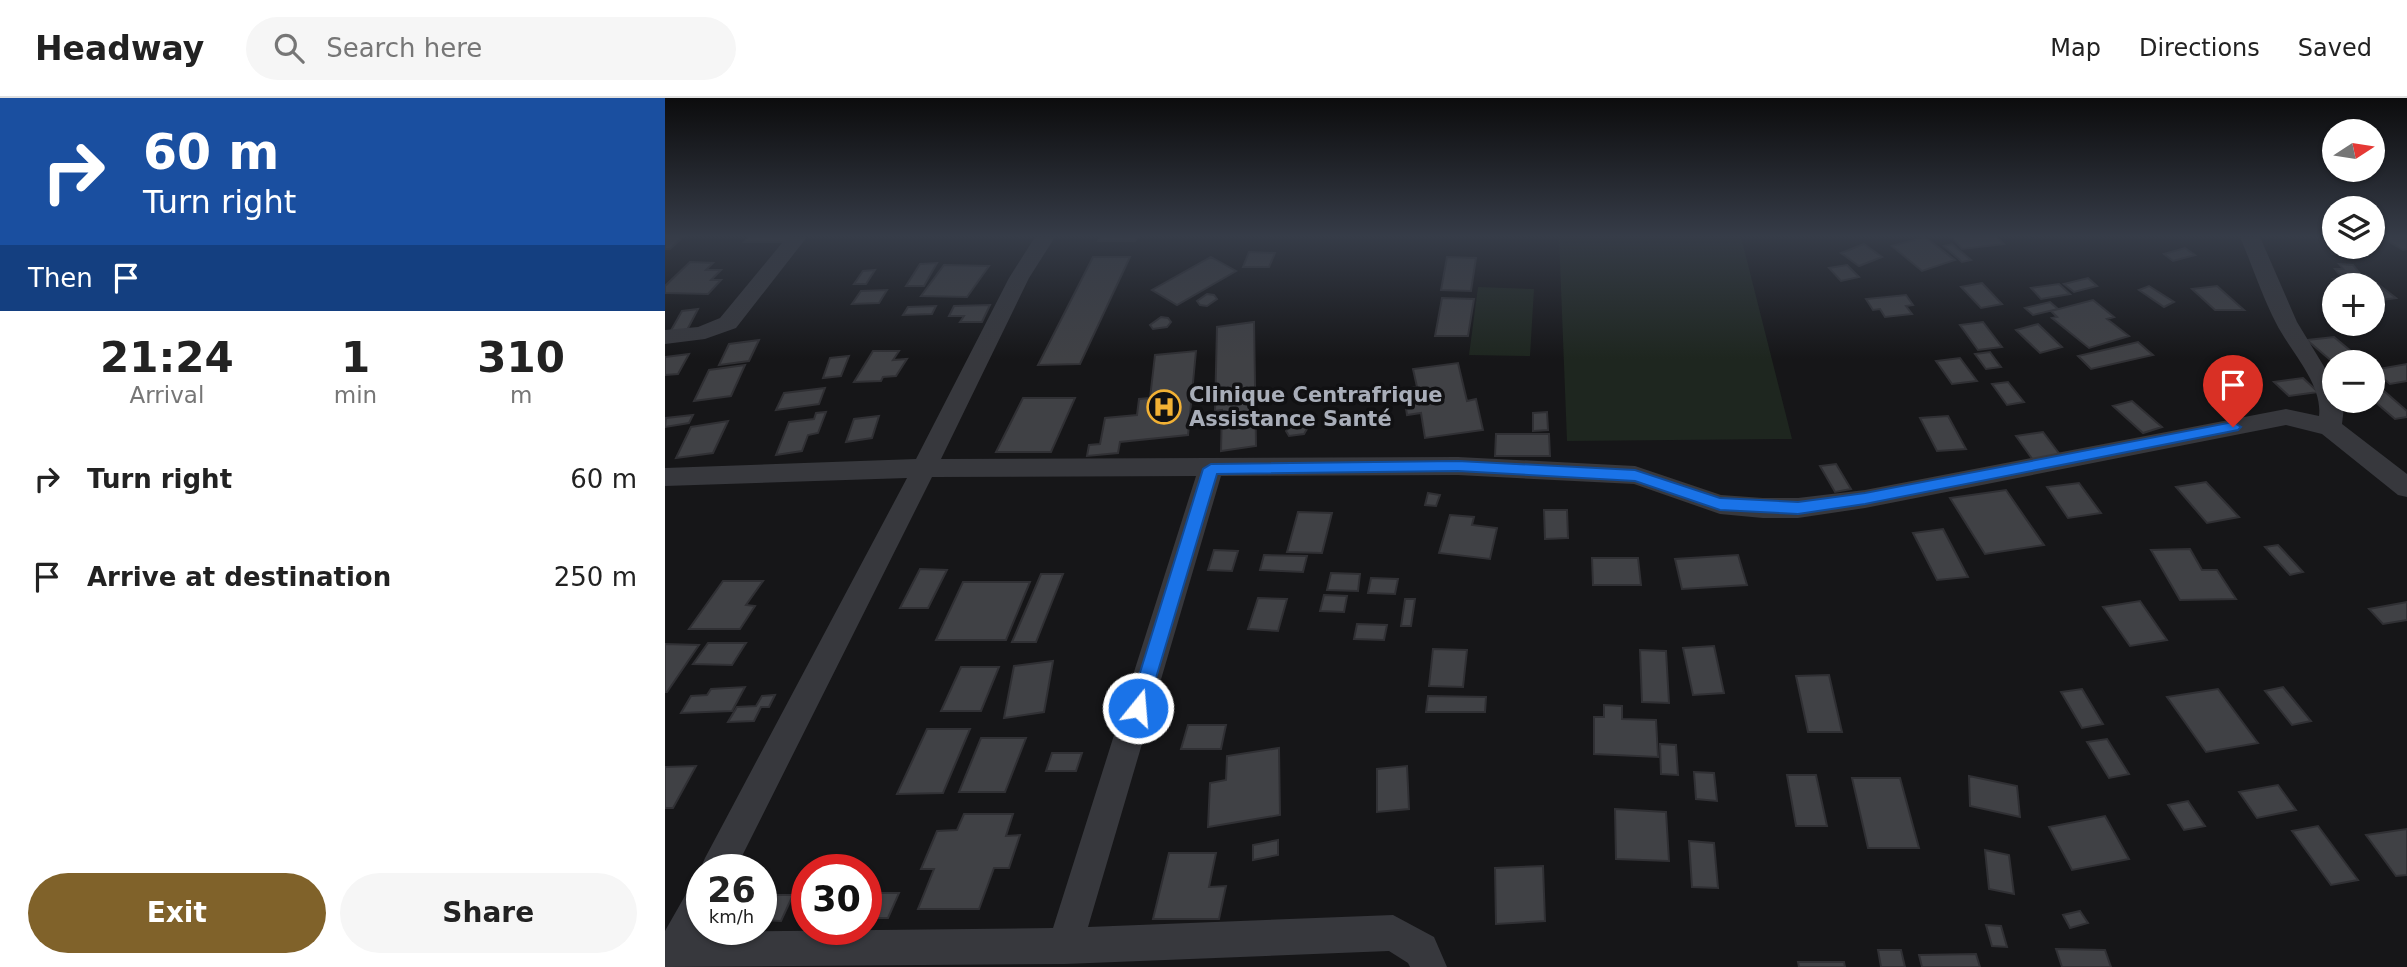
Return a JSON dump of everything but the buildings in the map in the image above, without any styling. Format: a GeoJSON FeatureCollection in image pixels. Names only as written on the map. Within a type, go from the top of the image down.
{"type":"FeatureCollection","features":[{"type":"Feature","properties":{"kind":"street"},"geometry":{"type":"LineString","coordinates":[[665,337],[691,336],[715,330],[728,323],[764,278]]}},
{"type":"Feature","properties":{"kind":"street"},"geometry":{"type":"LineString","coordinates":[[725,854],[1019,278]]}},
{"type":"Feature","properties":{"kind":"street"},"geometry":{"type":"LineString","coordinates":[[2267,278],[2286,322],[2323,383],[2332,407],[2330,427]]}},
{"type":"Feature","properties":{"kind":"street"},"geometry":{"type":"LineString","coordinates":[[665,477],[924,468],[1458,466],[1635,475],[1720,504],[1798,508],[1865,499],[2286,417],[2330,427],[2407,488]]}},
{"type":"Feature","properties":{"kind":"street"},"geometry":{"type":"LineString","coordinates":[[1065,946],[1211,469]]}},
{"type":"Feature","properties":{"kind":"street"},"geometry":{"type":"LineString","coordinates":[[686,929],[670,959],[1393,933],[1422,950],[1429,967]]}},
{"type":"Feature","properties":{"kind":"shaded area"},"geometry":{"type":"Polygon","coordinates":[[[1561,278],[1751,278],[1792,439],[1567,441],[1561,278]]]}},
{"type":"Feature","properties":{"kind":"shaded area"},"geometry":{"type":"Polygon","coordinates":[[[1478,287],[1534,289],[1530,356],[1469,355],[1478,287]]]}},
{"type":"Feature","properties":{"kind":"place","name":"Clinique Centrafrique Assistance Santé"},"geometry":{"type":"Point","coordinates":[1164,407]}},
{"type":"Feature","properties":{"kind":"route"},"geometry":{"type":"LineString","coordinates":[[1138,708],[1211,469],[1458,466],[1635,475],[1720,504],[1798,508],[1865,499],[2233,427]]}}]}
